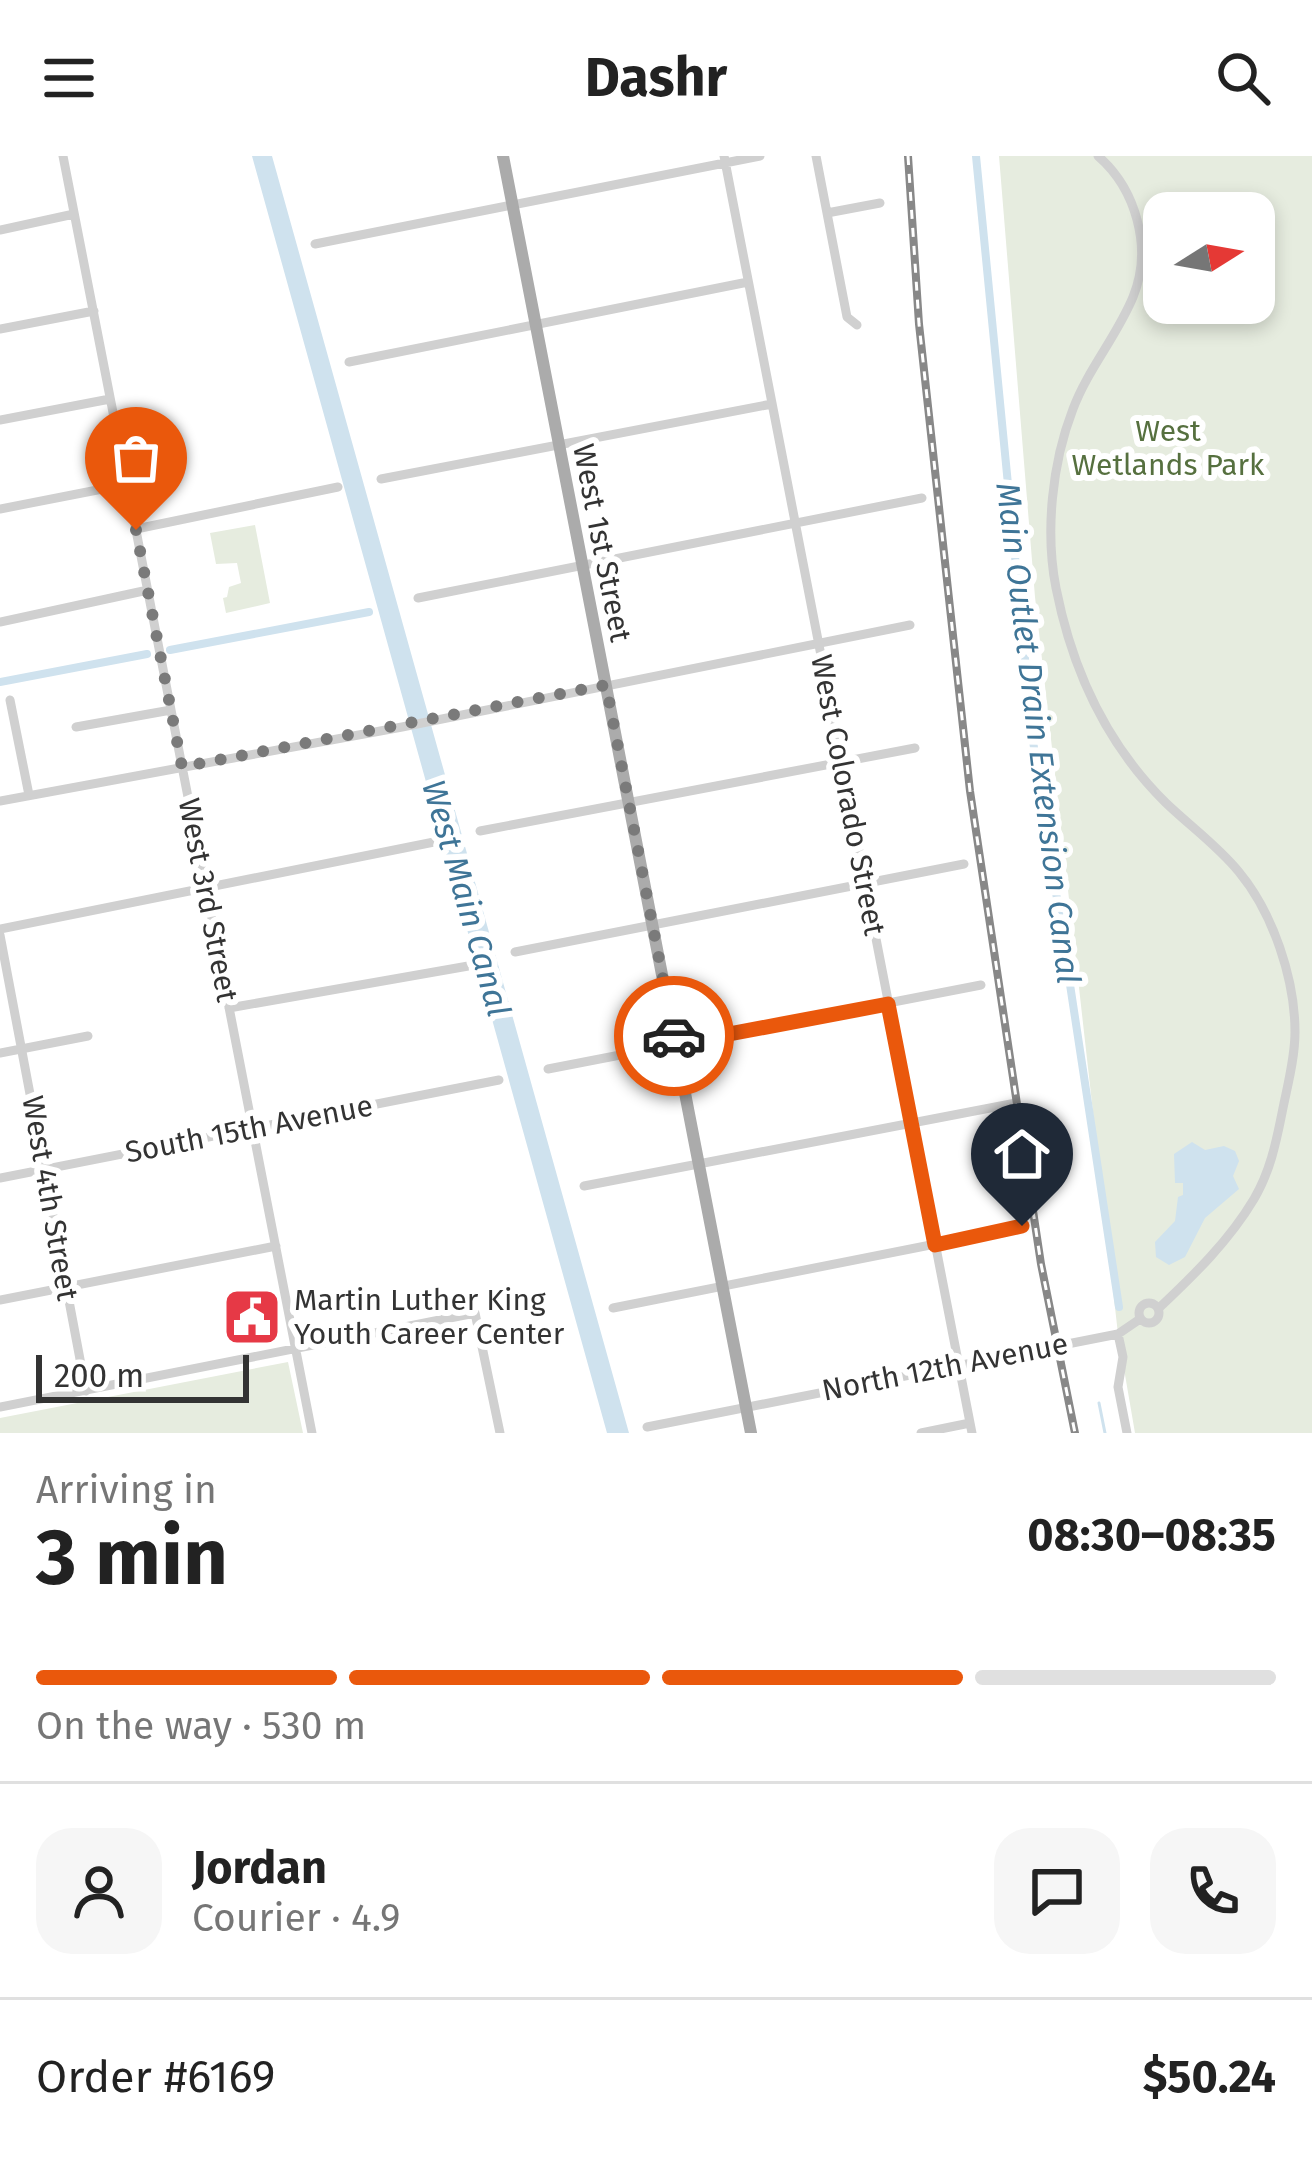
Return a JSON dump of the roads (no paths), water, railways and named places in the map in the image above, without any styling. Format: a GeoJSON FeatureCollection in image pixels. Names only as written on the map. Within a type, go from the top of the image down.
{"type":"FeatureCollection","features":[{"type":"Feature","properties":{"kind":"main road","name":"West 1st Street"},"geometry":{"type":"LineString","coordinates":[[502,156],[751,1433]]}},
{"type":"Feature","properties":{"kind":"street","name":"West 3rd Street"},"geometry":{"type":"LineString","coordinates":[[63,156],[312,1433]]}},
{"type":"Feature","properties":{"kind":"street"},"geometry":{"type":"LineString","coordinates":[[316,244],[760,156]]}},
{"type":"Feature","properties":{"kind":"street"},"geometry":{"type":"LineString","coordinates":[[815,156],[847,316],[857,325]]}},
{"type":"Feature","properties":{"kind":"street","name":"North 12th Avenue"},"geometry":{"type":"LineString","coordinates":[[647,1427],[1118,1334],[1140,1318],[1145,1304],[1159,1308],[1231,1232],[1261,1186],[1274,1154],[1295,1034],[1286,974],[1260,903],[1239,872],[1165,801],[1101,718],[1075,665],[1055,584],[1052,527],[1061,447],[1087,379],[1134,294],[1138,266],[1140,242],[1130,194],[1115,170],[1098,156]]}},
{"type":"Feature","properties":{"kind":"street","name":"West Colorado Street"},"geometry":{"type":"LineString","coordinates":[[725,160],[971,1428]]}},
{"type":"Feature","properties":{"kind":"street"},"geometry":{"type":"LineString","coordinates":[[827,213],[880,203]]}},
{"type":"Feature","properties":{"kind":"street"},"geometry":{"type":"LineString","coordinates":[[0,230],[74,214]]}},
{"type":"Feature","properties":{"kind":"street"},"geometry":{"type":"LineString","coordinates":[[349,362],[748,283]]}},
{"type":"Feature","properties":{"kind":"street"},"geometry":{"type":"LineString","coordinates":[[0,329],[94,311]]}},
{"type":"Feature","properties":{"kind":"street"},"geometry":{"type":"LineString","coordinates":[[0,420],[110,399]]}},
{"type":"Feature","properties":{"kind":"street"},"geometry":{"type":"LineString","coordinates":[[381,479],[772,404]]}},
{"type":"Feature","properties":{"kind":"street"},"geometry":{"type":"LineString","coordinates":[[0,508],[128,484]]}},
{"type":"Feature","properties":{"kind":"street"},"geometry":{"type":"LineString","coordinates":[[136,530],[338,487]]}},
{"type":"Feature","properties":{"kind":"street"},"geometry":{"type":"LineString","coordinates":[[418,598],[922,498]]}},
{"type":"Feature","properties":{"kind":"street"},"geometry":{"type":"LineString","coordinates":[[0,622],[148,590]]}},
{"type":"Feature","properties":{"kind":"street"},"geometry":{"type":"LineString","coordinates":[[0,801],[910,625]]}},
{"type":"Feature","properties":{"kind":"street"},"geometry":{"type":"LineString","coordinates":[[10,700],[29,796]]}},
{"type":"Feature","properties":{"kind":"street"},"geometry":{"type":"LineString","coordinates":[[76,727],[171,710]]}},
{"type":"Feature","properties":{"kind":"street"},"geometry":{"type":"LineString","coordinates":[[480,831],[915,748]]}},
{"type":"Feature","properties":{"kind":"street"},"geometry":{"type":"LineString","coordinates":[[0,932],[439,841]]}},
{"type":"Feature","properties":{"kind":"street"},"geometry":{"type":"LineString","coordinates":[[515,952],[964,864]]}},
{"type":"Feature","properties":{"kind":"street","name":"West 4th Street"},"geometry":{"type":"LineString","coordinates":[[0,932],[86,1391]]}},
{"type":"Feature","properties":{"kind":"street"},"geometry":{"type":"LineString","coordinates":[[230,1008],[474,965]]}},
{"type":"Feature","properties":{"kind":"street"},"geometry":{"type":"LineString","coordinates":[[548,1069],[980,985]]}},
{"type":"Feature","properties":{"kind":"street"},"geometry":{"type":"LineString","coordinates":[[0,1053],[88,1036]]}},
{"type":"Feature","properties":{"kind":"street","name":"South 15th Avenue"},"geometry":{"type":"LineString","coordinates":[[0,1178],[499,1080]]}},
{"type":"Feature","properties":{"kind":"street"},"geometry":{"type":"LineString","coordinates":[[584,1186],[1016,1103]]}},
{"type":"Feature","properties":{"kind":"street"},"geometry":{"type":"LineString","coordinates":[[614,1308],[1022,1226]]}},
{"type":"Feature","properties":{"kind":"street"},"geometry":{"type":"LineString","coordinates":[[0,1300],[276,1246]]}},
{"type":"Feature","properties":{"kind":"street"},"geometry":{"type":"LineString","coordinates":[[0,1407],[475,1313],[500,1433]]}},
{"type":"Feature","properties":{"kind":"street"},"geometry":{"type":"LineString","coordinates":[[1118,1334],[1123,1357],[1118,1388],[1127,1433]]}},
{"type":"Feature","properties":{"kind":"street"},"geometry":{"type":"LineString","coordinates":[[921,1433],[971,1428]]}},
{"type":"Feature","properties":{"kind":"water","name":"West Main Canal"},"geometry":{"type":"Polygon","coordinates":[[[252,156],[272,156],[629,1433],[607,1433],[252,156]]]}},
{"type":"Feature","properties":{"kind":"water"},"geometry":{"type":"Polygon","coordinates":[[[1192,1142],[1205,1150],[1224,1146],[1235,1151],[1239,1161],[1233,1176],[1239,1189],[1205,1218],[1185,1257],[1169,1265],[1156,1257],[1155,1242],[1175,1221],[1178,1197],[1183,1195],[1183,1183],[1175,1183],[1174,1154],[1192,1142]]]}},
{"type":"Feature","properties":{"kind":"waterway","name":"Main Outlet Drain Extension Canal"},"geometry":{"type":"LineString","coordinates":[[976,156],[1033,741],[1119,1307]]}},
{"type":"Feature","properties":{"kind":"waterway"},"geometry":{"type":"LineString","coordinates":[[170,650],[369,612]]}},
{"type":"Feature","properties":{"kind":"waterway"},"geometry":{"type":"LineString","coordinates":[[0,682],[147,654]]}},
{"type":"Feature","properties":{"kind":"waterway","name":"Main Outlet Drain Extension Canal"},"geometry":{"type":"LineString","coordinates":[[1099,1403],[1105,1433]]}},
{"type":"Feature","properties":{"kind":"railway"},"geometry":{"type":"LineString","coordinates":[[908,156],[919,324],[970,791],[1041,1264],[1075,1433]]}},
{"type":"Feature","properties":{"kind":"place","name":"Martin Luther King Youth Career Center"},"geometry":{"type":"Point","coordinates":[252,1317]}},
{"type":"Feature","properties":{"kind":"park label","name":"West Wetlands Park"},"geometry":{"type":"Point","coordinates":[1168,448]}}]}
